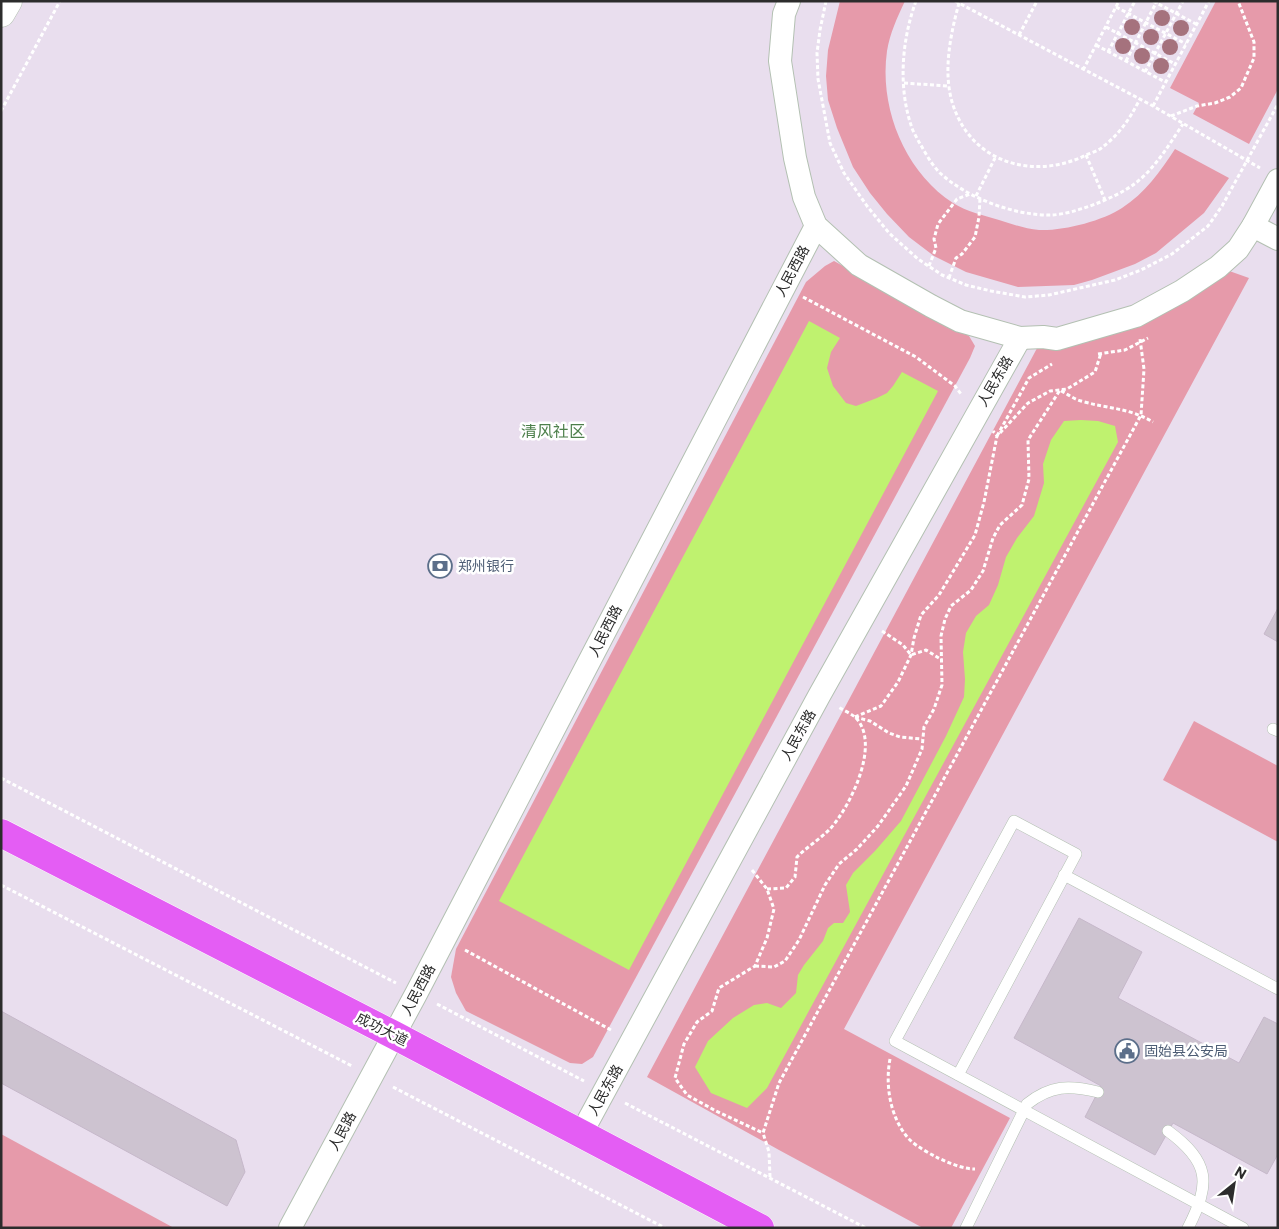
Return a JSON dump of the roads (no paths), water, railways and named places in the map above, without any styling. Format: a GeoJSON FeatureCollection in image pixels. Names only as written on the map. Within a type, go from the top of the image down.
{"type":"FeatureCollection","features":[{"type":"Feature","properties":{"kind":"main road"},"geometry":{"type":"LineString","coordinates":[[1,13],[8,1]]}},
{"type":"Feature","properties":{"kind":"main road","name":"成功大道"},"geometry":{"type":"LineString","coordinates":[[1,833],[394,1035],[760,1228]]}},
{"type":"Feature","properties":{"kind":"street"},"geometry":{"type":"LineString","coordinates":[[789,1],[784,14],[780,61],[795,158],[804,197],[816,226],[859,265],[960,321],[1020,338],[1043,337],[1057,339],[1136,316],[1170,298],[1218,267],[1238,249],[1254,226],[1270,175]]}},
{"type":"Feature","properties":{"kind":"street","name":"人民西路"},"geometry":{"type":"LineString","coordinates":[[394,1035],[816,226]]}},
{"type":"Feature","properties":{"kind":"street"},"geometry":{"type":"LineString","coordinates":[[1254,226],[1278,239]]}},
{"type":"Feature","properties":{"kind":"street","name":"人民东路"},"geometry":{"type":"LineString","coordinates":[[581,1134],[819,696],[1020,338]]}},
{"type":"Feature","properties":{"kind":"street","name":"人民路"},"geometry":{"type":"LineString","coordinates":[[290,1228],[394,1035]]}},
{"type":"Feature","properties":{"kind":"lane"},"geometry":{"type":"LineString","coordinates":[[958,1075],[1076,854],[1014,820],[895,1041],[958,1075],[1199,1204],[1243,1228]]}},
{"type":"Feature","properties":{"kind":"lane"},"geometry":{"type":"LineString","coordinates":[[1064,875],[1278,989]]}},
{"type":"Feature","properties":{"kind":"lane"},"geometry":{"type":"LineString","coordinates":[[966,1228],[1027,1104],[1045,1091],[1056,1088],[1074,1088],[1098,1092]]}},
{"type":"Feature","properties":{"kind":"lane"},"geometry":{"type":"LineString","coordinates":[[1168,1131],[1192,1151],[1200,1164],[1203,1182],[1199,1204],[1188,1228]]}},
{"type":"Feature","properties":{"kind":"place","name":"郑州银行"},"geometry":{"type":"Point","coordinates":[440,566]}},
{"type":"Feature","properties":{"kind":"place","name":"固始县公安局"},"geometry":{"type":"Point","coordinates":[1127,1051]}},
{"type":"Feature","properties":{"kind":"district","name":"清风社区"},"geometry":{"type":"Point","coordinates":[553,431]}}]}
